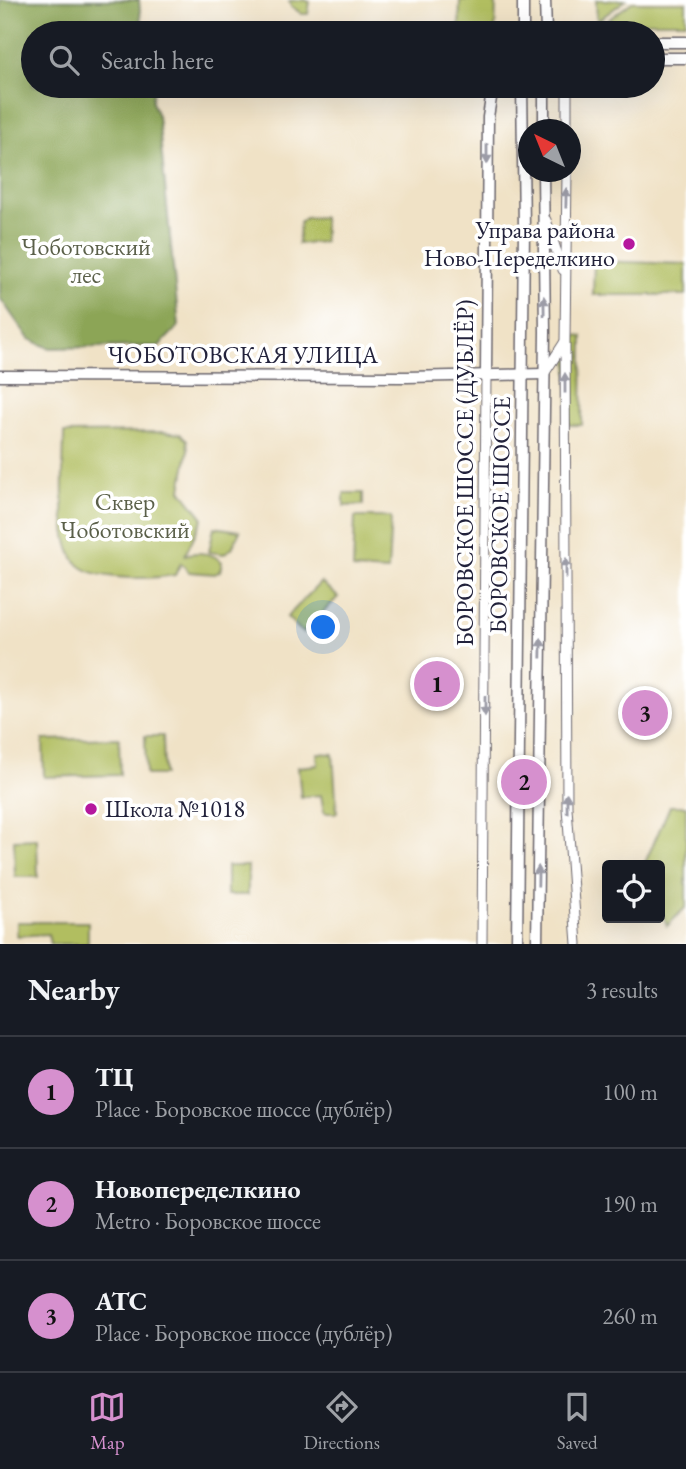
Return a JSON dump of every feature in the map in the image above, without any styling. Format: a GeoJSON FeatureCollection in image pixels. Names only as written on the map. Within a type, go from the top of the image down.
{"type":"FeatureCollection","features":[{"type":"Feature","properties":{"kind":"main road"},"geometry":{"type":"LineString","coordinates":[[523,0],[523,21]]}},
{"type":"Feature","properties":{"kind":"main road"},"geometry":{"type":"LineString","coordinates":[[545,0],[546,21]]}},
{"type":"Feature","properties":{"kind":"main road"},"geometry":{"type":"LineString","coordinates":[[665,42],[686,42]]}},
{"type":"Feature","properties":{"kind":"main road"},"geometry":{"type":"LineString","coordinates":[[665,58],[686,58]]}},
{"type":"Feature","properties":{"kind":"main road","name":"БОРОВСКОЕ ШОССЕ (ДУБЛЁР)"},"geometry":{"type":"LineString","coordinates":[[486,374],[488,117],[491,98]]}},
{"type":"Feature","properties":{"kind":"main road","name":"БОРОВСКОЕ ШОССЕ"},"geometry":{"type":"LineString","coordinates":[[517,944],[523,374],[522,98]]}},
{"type":"Feature","properties":{"kind":"main road"},"geometry":{"type":"LineString","coordinates":[[544,98],[544,119]]}},
{"type":"Feature","properties":{"kind":"main road","name":"БОРОВСКОЕ ШОССЕ"},"geometry":{"type":"LineString","coordinates":[[537,944],[544,374],[543,182]]}},
{"type":"Feature","properties":{"kind":"main road","name":"ЧОБОТОВСКАЯ УЛИЦА"},"geometry":{"type":"LineString","coordinates":[[0,376],[407,377],[544,374]]}},
{"type":"Feature","properties":{"kind":"street"},"geometry":{"type":"LineString","coordinates":[[567,119],[568,98]]}},
{"type":"Feature","properties":{"kind":"street"},"geometry":{"type":"LineString","coordinates":[[567,182],[567,808],[577,944]]}},
{"type":"Feature","properties":{"kind":"street"},"geometry":{"type":"LineString","coordinates":[[542,210],[566,278]]}},
{"type":"Feature","properties":{"kind":"street"},"geometry":{"type":"LineString","coordinates":[[544,374],[565,340]]}},
{"type":"Feature","properties":{"kind":"street","name":"БОРОВСКОЕ ШОССЕ (ДУБЛЁР)"},"geometry":{"type":"LineString","coordinates":[[482,944],[486,374]]}},
{"type":"Feature","properties":{"kind":"green space","name":"Чоботовский лес"},"geometry":{"type":"Polygon","coordinates":[[[0,0],[139,0],[141,21],[21,21],[21,98],[152,98],[158,116],[179,326],[159,346],[49,348],[29,339],[0,298],[0,0]]]}},
{"type":"Feature","properties":{"kind":"green space"},"geometry":{"type":"Polygon","coordinates":[[[460,0],[496,0],[495,21],[459,21],[460,0]]]}},
{"type":"Feature","properties":{"kind":"green space"},"geometry":{"type":"Polygon","coordinates":[[[596,0],[626,0],[597,21],[596,0]]]}},
{"type":"Feature","properties":{"kind":"green space"},"geometry":{"type":"Polygon","coordinates":[[[289,1],[310,2],[308,14],[302,14],[291,6],[289,1]]]}},
{"type":"Feature","properties":{"kind":"green space"},"geometry":{"type":"Polygon","coordinates":[[[632,2],[686,2],[686,22],[606,21],[632,2]]]}},
{"type":"Feature","properties":{"kind":"green space"},"geometry":{"type":"Polygon","coordinates":[[[323,217],[324,242],[298,244],[300,222],[305,218],[323,217]]]}},
{"type":"Feature","properties":{"kind":"green space"},"geometry":{"type":"Polygon","coordinates":[[[594,261],[686,264],[686,295],[593,295],[594,261]]]}},
{"type":"Feature","properties":{"kind":"green space"},"geometry":{"type":"Polygon","coordinates":[[[575,335],[583,336],[582,425],[569,425],[568,352],[575,335]]]}},
{"type":"Feature","properties":{"kind":"green space","name":"Сквер Чоботовский"},"geometry":{"type":"Polygon","coordinates":[[[64,433],[180,434],[187,440],[188,451],[181,490],[203,518],[185,555],[200,553],[215,557],[222,562],[220,571],[215,574],[189,572],[181,563],[175,575],[122,578],[84,568],[76,562],[66,537],[63,500],[64,433]]]}},
{"type":"Feature","properties":{"kind":"green space"},"geometry":{"type":"Polygon","coordinates":[[[344,493],[363,493],[363,505],[344,506],[344,493]]]}},
{"type":"Feature","properties":{"kind":"green space"},"geometry":{"type":"Polygon","coordinates":[[[355,517],[391,517],[388,571],[353,569],[355,517]]]}},
{"type":"Feature","properties":{"kind":"green space"},"geometry":{"type":"Polygon","coordinates":[[[214,527],[240,531],[232,548],[224,554],[209,552],[214,527]]]}},
{"type":"Feature","properties":{"kind":"green space"},"geometry":{"type":"Polygon","coordinates":[[[321,582],[338,597],[303,633],[287,617],[321,582]]]}},
{"type":"Feature","properties":{"kind":"green space"},"geometry":{"type":"Polygon","coordinates":[[[145,736],[163,736],[164,775],[146,775],[145,736]]]}},
{"type":"Feature","properties":{"kind":"green space"},"geometry":{"type":"Polygon","coordinates":[[[119,738],[120,775],[44,777],[43,740],[119,738]]]}},
{"type":"Feature","properties":{"kind":"green space"},"geometry":{"type":"Polygon","coordinates":[[[317,753],[333,754],[337,813],[324,813],[321,795],[301,797],[298,767],[318,765],[317,753]]]}},
{"type":"Feature","properties":{"kind":"green space"},"geometry":{"type":"Polygon","coordinates":[[[670,806],[686,806],[686,907],[667,926],[665,860],[646,860],[670,806]]]}},
{"type":"Feature","properties":{"kind":"green space"},"geometry":{"type":"Polygon","coordinates":[[[37,839],[38,877],[15,877],[14,840],[37,839]]]}},
{"type":"Feature","properties":{"kind":"green space"},"geometry":{"type":"Polygon","coordinates":[[[227,866],[248,866],[248,895],[227,895],[227,866]]]}},
{"type":"Feature","properties":{"kind":"green space"},"geometry":{"type":"Polygon","coordinates":[[[17,922],[88,922],[88,944],[50,944],[48,934],[17,936],[17,922]]]}},
{"type":"Feature","properties":{"kind":"place","name":"Управа района Ново-Переделкино"},"geometry":{"type":"Point","coordinates":[629,244]}},
{"type":"Feature","properties":{"kind":"place","name":"ТЦ"},"geometry":{"type":"Point","coordinates":[437,684]}},
{"type":"Feature","properties":{"kind":"place","name":"АТС"},"geometry":{"type":"Point","coordinates":[645,713]}},
{"type":"Feature","properties":{"kind":"place","name":"Новопеределкино"},"geometry":{"type":"Point","coordinates":[524,782]}},
{"type":"Feature","properties":{"kind":"place","name":"Школа №1018"},"geometry":{"type":"Point","coordinates":[91,809]}}]}
